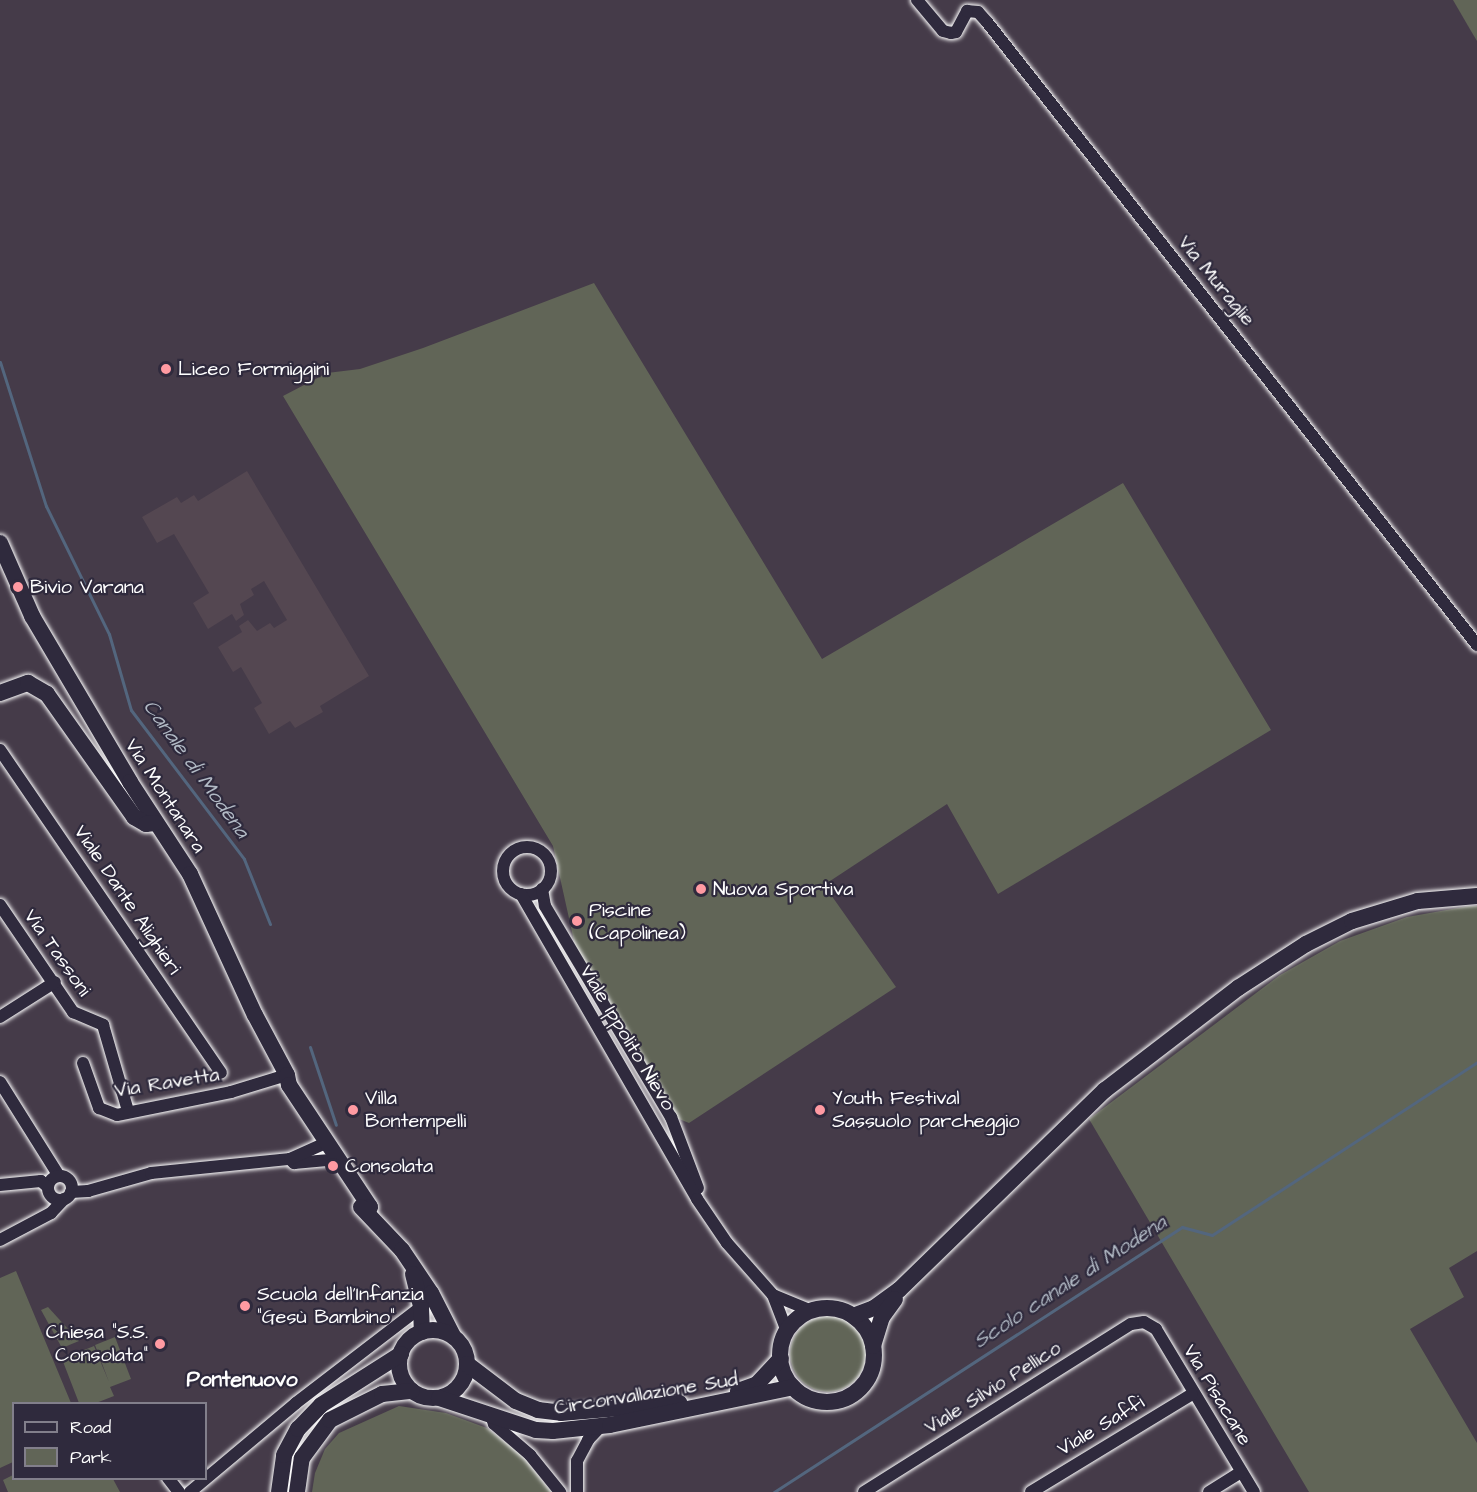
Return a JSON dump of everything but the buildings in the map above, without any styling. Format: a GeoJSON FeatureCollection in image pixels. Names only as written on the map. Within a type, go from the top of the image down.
{"type":"FeatureCollection","features":[{"type":"Feature","properties":{"kind":"main road","name":"Via Montanara"},"geometry":{"type":"LineString","coordinates":[[0,543],[32,616],[155,823],[190,874],[255,1015],[287,1075],[282,1088],[370,1207],[369,1211],[432,1293],[453,1336]]}},
{"type":"Feature","properties":{"kind":"main road"},"geometry":{"type":"LineString","coordinates":[[0,693],[28,684],[47,694],[130,812],[140,822],[155,823]]}},
{"type":"Feature","properties":{"kind":"main road"},"geometry":{"type":"LineString","coordinates":[[854,1316],[874,1308],[899,1290],[1105,1090],[1238,988],[1306,944],[1352,921],[1418,901],[1477,896]]}},
{"type":"Feature","properties":{"kind":"main road","name":"Via Montanara"},"geometry":{"type":"LineString","coordinates":[[325,1144],[330,1160],[363,1210],[369,1211]]}},
{"type":"Feature","properties":{"kind":"main road","name":"Via Montanara"},"geometry":{"type":"LineString","coordinates":[[409,1261],[422,1307],[422,1332]]}},
{"type":"Feature","properties":{"kind":"main road"},"geometry":{"type":"LineString","coordinates":[[873,1346],[863,1324],[854,1316],[840,1310],[812,1311],[787,1332],[781,1358],[793,1387],[819,1401],[849,1397],[869,1376],[873,1346],[882,1317],[899,1290]]}},
{"type":"Feature","properties":{"kind":"main road"},"geometry":{"type":"LineString","coordinates":[[279,1492],[285,1455],[298,1429],[321,1405],[401,1354],[409,1341],[422,1332],[432,1330],[453,1336]]}},
{"type":"Feature","properties":{"kind":"main road","name":"Circonvallazione Sud"},"geometry":{"type":"LineString","coordinates":[[453,1336],[460,1344],[467,1364],[516,1401],[538,1410],[561,1413],[712,1400],[757,1384],[781,1358]]}},
{"type":"Feature","properties":{"kind":"main road"},"geometry":{"type":"LineString","coordinates":[[401,1354],[401,1374],[412,1391]]}},
{"type":"Feature","properties":{"kind":"main road"},"geometry":{"type":"LineString","coordinates":[[439,1398],[459,1386],[467,1364]]}},
{"type":"Feature","properties":{"kind":"main road","name":"Circonvallazione Sud"},"geometry":{"type":"LineString","coordinates":[[297,1492],[302,1458],[330,1420],[382,1394],[412,1391],[536,1430],[600,1427],[793,1387]]}},
{"type":"Feature","properties":{"kind":"street","name":"Via Muraglie"},"geometry":{"type":"LineString","coordinates":[[917,0],[944,31],[956,32],[967,11],[978,12],[987,21],[1477,645]]}},
{"type":"Feature","properties":{"kind":"street","name":"Viale Dante Alighieri"},"geometry":{"type":"LineString","coordinates":[[0,750],[221,1073]]}},
{"type":"Feature","properties":{"kind":"street"},"geometry":{"type":"LineString","coordinates":[[520,848],[538,850],[548,860],[551,873],[542,890],[521,894],[509,887],[503,872],[507,858],[520,848]]}},
{"type":"Feature","properties":{"kind":"street","name":"Viale Ippolito Nievo"},"geometry":{"type":"LineString","coordinates":[[542,890],[545,906],[671,1117],[700,1200]]}},
{"type":"Feature","properties":{"kind":"street","name":"Viale Ippolito Nievo"},"geometry":{"type":"LineString","coordinates":[[521,894],[727,1243],[773,1295],[787,1332]]}},
{"type":"Feature","properties":{"kind":"street","name":"Via Tassoni"},"geometry":{"type":"LineString","coordinates":[[0,905],[55,982],[73,1012],[103,1025],[128,1111]]}},
{"type":"Feature","properties":{"kind":"street"},"geometry":{"type":"LineString","coordinates":[[0,1017],[55,982]]}},
{"type":"Feature","properties":{"kind":"street","name":"Via Ravetta"},"geometry":{"type":"LineString","coordinates":[[83,1063],[99,1108],[117,1114],[231,1092],[287,1075]]}},
{"type":"Feature","properties":{"kind":"street"},"geometry":{"type":"LineString","coordinates":[[0,1082],[59,1176],[69,1181],[67,1196],[51,1213],[0,1240]]}},
{"type":"Feature","properties":{"kind":"street"},"geometry":{"type":"LineString","coordinates":[[0,1185],[41,1181],[48,1187],[52,1197],[67,1196],[151,1173],[290,1159],[325,1144]]}},
{"type":"Feature","properties":{"kind":"street"},"geometry":{"type":"LineString","coordinates":[[290,1159],[294,1162],[330,1160]]}},
{"type":"Feature","properties":{"kind":"street"},"geometry":{"type":"LineString","coordinates":[[48,1187],[59,1176]]}},
{"type":"Feature","properties":{"kind":"street","name":"Viale Ippolito Nievo"},"geometry":{"type":"LineString","coordinates":[[773,1295],[812,1311]]}},
{"type":"Feature","properties":{"kind":"street"},"geometry":{"type":"LineString","coordinates":[[207,1478],[296,1403],[422,1307]]}},
{"type":"Feature","properties":{"kind":"street","name":"Via Pisacane"},"geometry":{"type":"LineString","coordinates":[[1144,1322],[1156,1329],[1192,1394],[1254,1492]]}},
{"type":"Feature","properties":{"kind":"street","name":"Viale Silvio Pellico"},"geometry":{"type":"LineString","coordinates":[[864,1492],[1131,1324],[1144,1322]]}},
{"type":"Feature","properties":{"kind":"street","name":"Viale Saffi"},"geometry":{"type":"LineString","coordinates":[[1031,1492],[1192,1394]]}},
{"type":"Feature","properties":{"kind":"street"},"geometry":{"type":"LineString","coordinates":[[491,1415],[494,1424],[530,1455],[560,1492]]}},
{"type":"Feature","properties":{"kind":"street"},"geometry":{"type":"LineString","coordinates":[[577,1492],[577,1461],[600,1427]]}},
{"type":"Feature","properties":{"kind":"street"},"geometry":{"type":"LineString","coordinates":[[1209,1492],[1241,1472]]}},
{"type":"Feature","properties":{"kind":"street"},"geometry":{"type":"LineString","coordinates":[[169,1480],[179,1492]]}},
{"type":"Feature","properties":{"kind":"street"},"geometry":{"type":"LineString","coordinates":[[190,1492],[204,1480]]}},
{"type":"Feature","properties":{"kind":"shaded area"},"geometry":{"type":"Polygon","coordinates":[[[247,471],[369,676],[320,706],[323,712],[295,728],[290,721],[269,734],[254,708],[262,703],[241,667],[233,672],[218,647],[242,632],[239,626],[248,620],[257,631],[270,623],[274,628],[287,620],[264,581],[251,589],[254,595],[240,604],[244,615],[236,621],[232,614],[208,629],[193,603],[209,593],[174,534],[157,543],[142,517],[177,497],[181,503],[194,495],[198,501],[247,471]]]}},
{"type":"Feature","properties":{"kind":"green space"},"geometry":{"type":"Polygon","coordinates":[[[1453,0],[1477,0],[1477,41],[1471,31],[1453,0]]]}},
{"type":"Feature","properties":{"kind":"green space"},"geometry":{"type":"Polygon","coordinates":[[[594,283],[822,659],[1123,483],[1271,730],[998,894],[947,804],[824,885],[896,987],[689,1123],[664,1113],[582,977],[553,846],[283,396],[327,373],[360,369],[423,348],[594,283]]]}},
{"type":"Feature","properties":{"kind":"green space"},"geometry":{"type":"Polygon","coordinates":[[[1477,906],[1477,1251],[1449,1268],[1464,1297],[1410,1329],[1477,1443],[1477,1492],[1309,1492],[1089,1119],[1280,975],[1340,941],[1407,917],[1477,906]]]}},
{"type":"Feature","properties":{"kind":"green space"},"geometry":{"type":"Polygon","coordinates":[[[16,1271],[71,1402],[12,1402],[12,1462],[0,1468],[0,1278],[16,1271]]]}},
{"type":"Feature","properties":{"kind":"green space"},"geometry":{"type":"Polygon","coordinates":[[[48,1307],[79,1341],[62,1348],[41,1310],[48,1307]]]}},
{"type":"Feature","properties":{"kind":"green space"},"geometry":{"type":"Polygon","coordinates":[[[821,1316],[835,1316],[849,1322],[860,1333],[866,1347],[863,1369],[855,1381],[835,1392],[821,1392],[807,1386],[796,1375],[790,1361],[790,1347],[796,1333],[807,1322],[821,1316]]]}},
{"type":"Feature","properties":{"kind":"green space"},"geometry":{"type":"Polygon","coordinates":[[[115,1337],[131,1379],[110,1387],[114,1396],[99,1402],[79,1402],[62,1359],[94,1346],[109,1382],[95,1345],[115,1337]]]}},
{"type":"Feature","properties":{"kind":"green space"},"geometry":{"type":"Polygon","coordinates":[[[399,1406],[446,1413],[487,1428],[523,1456],[551,1492],[312,1492],[315,1473],[325,1449],[339,1433],[399,1406]]]}},
{"type":"Feature","properties":{"kind":"green space"},"geometry":{"type":"Polygon","coordinates":[[[12,1476],[12,1480],[114,1480],[120,1492],[8,1492],[3,1480],[12,1476]]]}},
{"type":"Feature","properties":{"kind":"waterway","name":"Canale di Modena"},"geometry":{"type":"LineString","coordinates":[[0,362],[46,506],[109,634],[131,710],[244,859],[270,924]]}},
{"type":"Feature","properties":{"kind":"waterway","name":"Canale di Modena"},"geometry":{"type":"LineString","coordinates":[[310,1047],[336,1125]]}},
{"type":"Feature","properties":{"kind":"waterway","name":"Scolo canale di Modena"},"geometry":{"type":"LineString","coordinates":[[774,1492],[1182,1227],[1212,1235],[1477,1062]]}},
{"type":"Feature","properties":{"kind":"place","name":"Liceo Formiggini"},"geometry":{"type":"Point","coordinates":[166,369]}},
{"type":"Feature","properties":{"kind":"place","name":"Bivio Varana"},"geometry":{"type":"Point","coordinates":[18,587]}},
{"type":"Feature","properties":{"kind":"place","name":"Nuova Sportiva"},"geometry":{"type":"Point","coordinates":[701,889]}},
{"type":"Feature","properties":{"kind":"place","name":"Piscine (Capolinea)"},"geometry":{"type":"Point","coordinates":[577,921]}},
{"type":"Feature","properties":{"kind":"place","name":"Villa Bontempelli"},"geometry":{"type":"Point","coordinates":[353,1110]}},
{"type":"Feature","properties":{"kind":"place","name":"Youth Festival Sassuolo parcheggio"},"geometry":{"type":"Point","coordinates":[820,1110]}},
{"type":"Feature","properties":{"kind":"place","name":"Consolata"},"geometry":{"type":"Point","coordinates":[333,1166]}},
{"type":"Feature","properties":{"kind":"place","name":"Scuola dell'Infanzia \"Gesù Bambino\""},"geometry":{"type":"Point","coordinates":[245,1306]}},
{"type":"Feature","properties":{"kind":"place","name":"Chiesa \"S.S. Consolata\""},"geometry":{"type":"Point","coordinates":[160,1344]}},
{"type":"Feature","properties":{"kind":"district","name":"Pontenuovo"},"geometry":{"type":"Point","coordinates":[242,1380]}}]}
